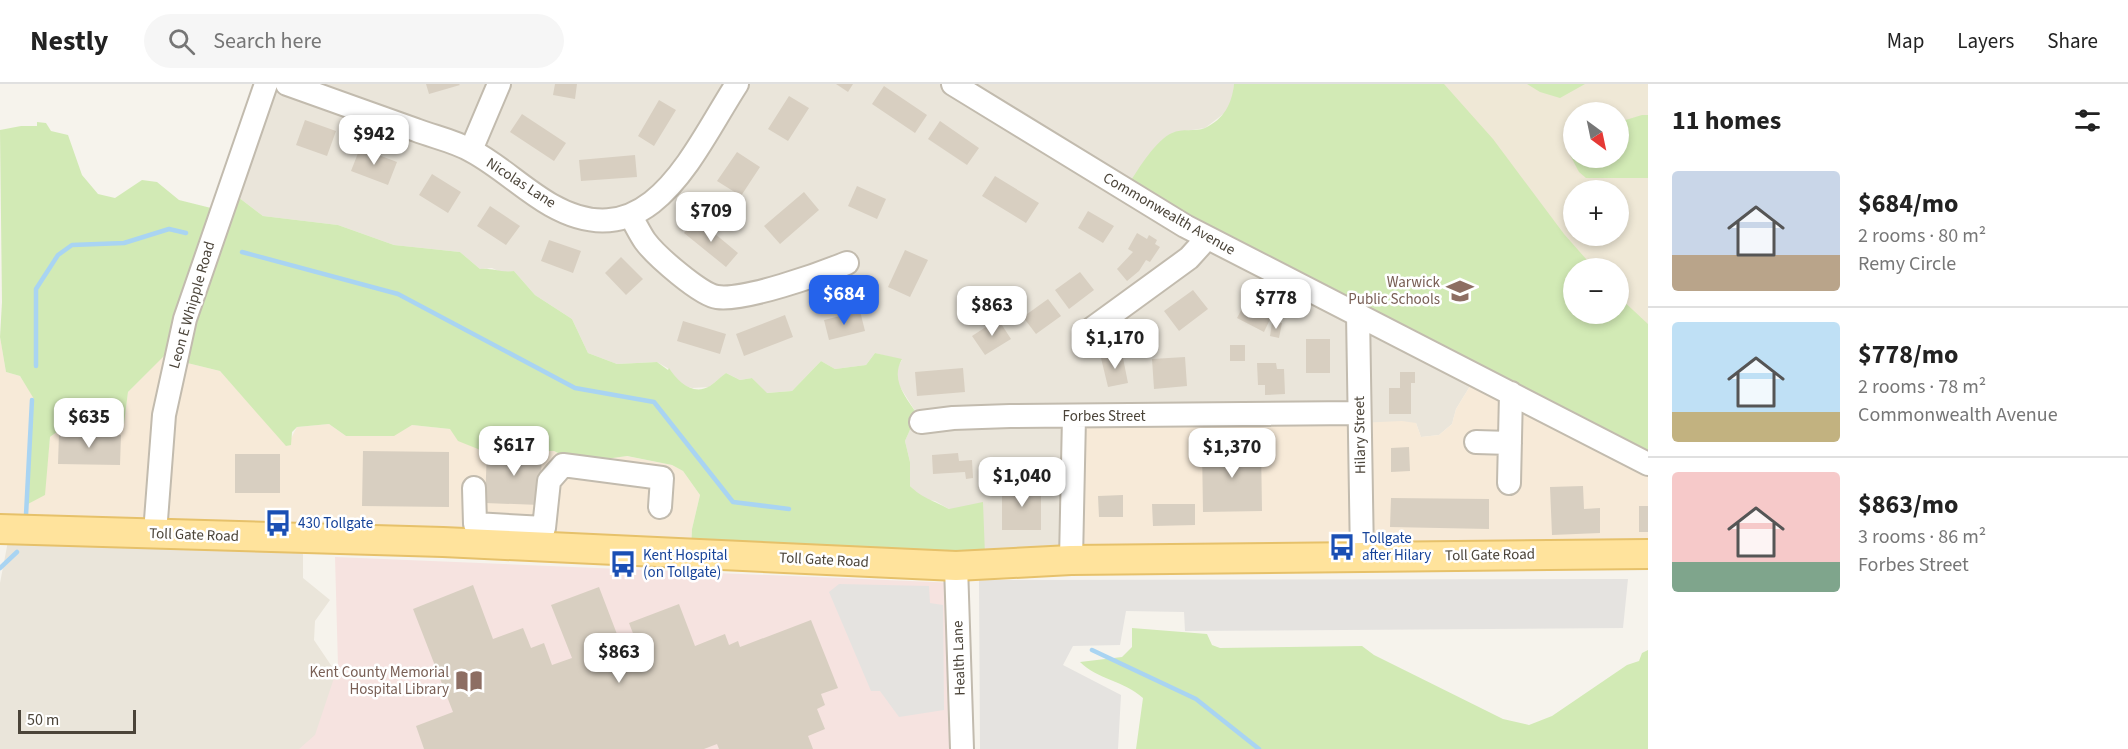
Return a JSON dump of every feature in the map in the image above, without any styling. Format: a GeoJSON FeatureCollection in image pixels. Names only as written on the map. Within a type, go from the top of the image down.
{"type":"FeatureCollection","features":[{"type":"Feature","properties":{"kind":"main road","name":"Toll Gate Road"},"geometry":{"type":"LineString","coordinates":[[0,529],[155,533],[474,534],[956,566],[1071,560],[1648,554]]}},
{"type":"Feature","properties":{"kind":"street","name":"Leon E Whipple Road"},"geometry":{"type":"LineString","coordinates":[[155,533],[164,416],[185,319],[266,84]]}},
{"type":"Feature","properties":{"kind":"street","name":"Nicolas Lane"},"geometry":{"type":"LineString","coordinates":[[287,84],[471,150],[551,205],[579,217],[607,221],[631,217],[657,201],[678,177],[737,84]]}},
{"type":"Feature","properties":{"kind":"street"},"geometry":{"type":"LineString","coordinates":[[471,150],[499,84]]}},
{"type":"Feature","properties":{"kind":"street","name":"Commonwealth Avenue"},"geometry":{"type":"LineString","coordinates":[[953,84],[1207,238],[1648,464]]}},
{"type":"Feature","properties":{"kind":"street"},"geometry":{"type":"LineString","coordinates":[[631,217],[645,242],[699,291],[717,297],[738,296],[814,277],[847,264]]}},
{"type":"Feature","properties":{"kind":"street"},"geometry":{"type":"LineString","coordinates":[[1086,333],[1189,258],[1207,238]]}},
{"type":"Feature","properties":{"kind":"street","name":"Hilary Street"},"geometry":{"type":"LineString","coordinates":[[1358,314],[1362,556]]}},
{"type":"Feature","properties":{"kind":"street"},"geometry":{"type":"LineString","coordinates":[[1509,483],[1511,393]]}},
{"type":"Feature","properties":{"kind":"street","name":"Forbes Street"},"geometry":{"type":"LineString","coordinates":[[921,422],[953,417],[1359,413]]}},
{"type":"Feature","properties":{"kind":"street"},"geometry":{"type":"LineString","coordinates":[[1071,560],[1074,417]]}},
{"type":"Feature","properties":{"kind":"street"},"geometry":{"type":"LineString","coordinates":[[1476,442],[1510,443]]}},
{"type":"Feature","properties":{"kind":"street"},"geometry":{"type":"LineString","coordinates":[[537,537],[544,528],[549,482],[563,465],[662,478],[660,507]]}},
{"type":"Feature","properties":{"kind":"street"},"geometry":{"type":"LineString","coordinates":[[474,488],[474,534]]}},
{"type":"Feature","properties":{"kind":"street","name":"Health Lane"},"geometry":{"type":"LineString","coordinates":[[956,566],[962,749]]}},
{"type":"Feature","properties":{"kind":"shaded area"},"geometry":{"type":"Polygon","coordinates":[[[263,84],[1234,84],[1233,101],[1226,112],[1205,128],[1172,133],[1475,378],[1456,409],[1452,424],[1439,435],[1421,437],[1416,423],[1358,423],[1073,556],[989,557],[949,509],[935,501],[922,499],[910,486],[910,462],[905,441],[917,414],[897,382],[897,368],[902,360],[875,353],[866,365],[835,369],[821,361],[792,391],[766,393],[752,378],[740,380],[726,373],[709,387],[692,388],[682,385],[669,369],[657,362],[617,364],[588,353],[572,319],[535,295],[514,271],[503,273],[492,268],[480,269],[460,252],[394,245],[338,225],[263,216],[225,187],[263,84]]]}},
{"type":"Feature","properties":{"kind":"shaded area"},"geometry":{"type":"Polygon","coordinates":[[[1300,84],[1648,84],[1648,456],[1300,84]]]}},
{"type":"Feature","properties":{"kind":"shaded area"},"geometry":{"type":"Polygon","coordinates":[[[0,337],[6,372],[20,376],[34,398],[29,451],[28,504],[44,494],[50,437],[62,427],[102,420],[124,424],[128,392],[177,342],[175,360],[220,371],[287,446],[297,427],[329,424],[346,436],[412,425],[450,429],[483,451],[554,451],[578,463],[626,456],[672,465],[683,471],[700,495],[692,529],[691,549],[0,530],[0,337]]]}},
{"type":"Feature","properties":{"kind":"shaded area"},"geometry":{"type":"Polygon","coordinates":[[[1475,378],[1648,470],[1648,556],[1082,558],[1078,407],[1358,423],[1402,421],[1416,423],[1421,437],[1439,435],[1452,424],[1456,409],[1475,378]]]}},
{"type":"Feature","properties":{"kind":"shaded area"},"geometry":{"type":"Polygon","coordinates":[[[9,536],[303,541],[303,578],[330,600],[315,621],[314,640],[345,686],[318,749],[0,749],[0,583],[9,536]]]}},
{"type":"Feature","properties":{"kind":"shaded area"},"geometry":{"type":"Polygon","coordinates":[[[335,557],[957,583],[952,749],[299,749],[315,735],[338,666],[335,557]]]}},
{"type":"Feature","properties":{"kind":"shaded area"},"geometry":{"type":"Polygon","coordinates":[[[1628,579],[1623,628],[1185,631],[1184,612],[1126,611],[1120,645],[1073,646],[1063,665],[1121,695],[1118,749],[980,749],[979,580],[1628,579]]]}},
{"type":"Feature","properties":{"kind":"shaded area"},"geometry":{"type":"Polygon","coordinates":[[[839,584],[929,586],[930,603],[943,605],[944,710],[899,717],[880,691],[871,691],[829,592],[839,584]]]}},
{"type":"Feature","properties":{"kind":"green space","name":"Warwick Public Schools"},"geometry":{"type":"Polygon","coordinates":[[[1234,84],[1444,84],[1493,139],[1563,233],[1563,246],[1575,246],[1585,258],[1563,258],[1563,324],[1629,324],[1629,306],[1648,324],[1648,470],[1475,378],[1130,182],[1148,155],[1166,137],[1176,132],[1197,130],[1212,124],[1226,110],[1234,84]]]}},
{"type":"Feature","properties":{"kind":"green space"},"geometry":{"type":"Polygon","coordinates":[[[1527,84],[1585,84],[1560,98],[1540,92],[1527,84]]]}},
{"type":"Feature","properties":{"kind":"green space"},"geometry":{"type":"Polygon","coordinates":[[[1648,115],[1648,178],[1586,178],[1577,168],[1629,168],[1629,119],[1648,115]]]}},
{"type":"Feature","properties":{"kind":"green space"},"geometry":{"type":"Polygon","coordinates":[[[37,122],[46,123],[51,131],[68,135],[82,175],[98,194],[115,198],[142,180],[157,182],[179,200],[215,209],[225,187],[263,216],[338,225],[394,245],[460,252],[480,269],[514,271],[535,295],[572,319],[588,353],[617,364],[657,362],[668,370],[669,368],[681,382],[692,388],[704,389],[726,373],[740,380],[752,378],[767,393],[792,391],[821,361],[835,369],[866,365],[875,353],[902,359],[898,374],[899,381],[904,395],[917,414],[905,441],[910,462],[910,486],[924,497],[949,509],[983,502],[985,555],[691,549],[692,529],[700,495],[683,471],[672,465],[627,456],[578,463],[554,451],[483,451],[458,441],[450,429],[412,425],[394,436],[346,436],[329,424],[297,427],[292,432],[291,445],[286,446],[220,371],[175,360],[177,343],[128,392],[124,424],[85,422],[67,427],[50,437],[45,495],[28,504],[29,451],[34,399],[20,376],[6,372],[0,337],[2,302],[0,130],[37,126],[37,122]]]}},
{"type":"Feature","properties":{"kind":"green space"},"geometry":{"type":"Polygon","coordinates":[[[1132,628],[1207,634],[1212,645],[1220,648],[1362,646],[1374,655],[1503,719],[1529,725],[1552,716],[1627,665],[1639,661],[1642,653],[1648,650],[1648,749],[1136,749],[1143,698],[1080,662],[1122,657],[1132,647],[1132,628]]]}},
{"type":"Feature","properties":{"kind":"building"},"geometry":{"type":"Polygon","coordinates":[[[426,84],[459,84],[460,85],[429,94],[426,84]]]}},
{"type":"Feature","properties":{"kind":"building"},"geometry":{"type":"Polygon","coordinates":[[[555,84],[577,84],[575,99],[553,95],[555,84]]]}},
{"type":"Feature","properties":{"kind":"building"},"geometry":{"type":"Polygon","coordinates":[[[836,84],[853,84],[848,92],[836,84]]]}},
{"type":"Feature","properties":{"kind":"building"},"geometry":{"type":"Polygon","coordinates":[[[884,86],[927,115],[915,133],[872,104],[884,86]]]}},
{"type":"Feature","properties":{"kind":"building"},"geometry":{"type":"Polygon","coordinates":[[[789,96],[809,108],[788,141],[768,129],[789,96]]]}},
{"type":"Feature","properties":{"kind":"building"},"geometry":{"type":"Polygon","coordinates":[[[659,100],[676,110],[654,146],[638,136],[659,100]]]}},
{"type":"Feature","properties":{"kind":"building"},"geometry":{"type":"Polygon","coordinates":[[[522,114],[566,143],[554,161],[510,132],[522,114]]]}},
{"type":"Feature","properties":{"kind":"building"},"geometry":{"type":"Polygon","coordinates":[[[305,120],[336,131],[327,156],[296,145],[305,120]]]}},
{"type":"Feature","properties":{"kind":"building"},"geometry":{"type":"Polygon","coordinates":[[[940,121],[979,148],[967,165],[928,139],[940,121]]]}},
{"type":"Feature","properties":{"kind":"building"},"geometry":{"type":"Polygon","coordinates":[[[360,148],[397,162],[388,185],[351,171],[360,148]]]}},
{"type":"Feature","properties":{"kind":"building"},"geometry":{"type":"Polygon","coordinates":[[[737,152],[760,167],[741,196],[717,181],[737,152]]]}},
{"type":"Feature","properties":{"kind":"building"},"geometry":{"type":"Polygon","coordinates":[[[635,155],[637,177],[581,181],[579,160],[635,155]]]}},
{"type":"Feature","properties":{"kind":"building"},"geometry":{"type":"Polygon","coordinates":[[[432,174],[461,192],[448,213],[419,195],[432,174]]]}},
{"type":"Feature","properties":{"kind":"building"},"geometry":{"type":"Polygon","coordinates":[[[995,176],[1039,203],[1026,223],[982,196],[995,176]]]}},
{"type":"Feature","properties":{"kind":"building"},"geometry":{"type":"Polygon","coordinates":[[[857,186],[886,199],[877,219],[848,206],[857,186]]]}},
{"type":"Feature","properties":{"kind":"building"},"geometry":{"type":"Polygon","coordinates":[[[804,192],[819,210],[780,244],[764,226],[804,192]]]}},
{"type":"Feature","properties":{"kind":"building"},"geometry":{"type":"Polygon","coordinates":[[[490,206],[520,226],[506,245],[477,226],[490,206]]]}},
{"type":"Feature","properties":{"kind":"building"},"geometry":{"type":"Polygon","coordinates":[[[1088,211],[1114,226],[1103,243],[1078,228],[1088,211]]]}},
{"type":"Feature","properties":{"kind":"building"},"geometry":{"type":"Polygon","coordinates":[[[696,218],[738,253],[726,267],[684,233],[696,218]]]}},
{"type":"Feature","properties":{"kind":"building"},"geometry":{"type":"Polygon","coordinates":[[[1137,233],[1147,239],[1149,235],[1157,240],[1155,244],[1160,247],[1150,262],[1146,260],[1139,271],[1127,281],[1117,269],[1133,252],[1128,249],[1137,233]]]}},
{"type":"Feature","properties":{"kind":"building"},"geometry":{"type":"Polygon","coordinates":[[[549,240],[581,251],[573,273],[541,261],[549,240]]]}},
{"type":"Feature","properties":{"kind":"building"},"geometry":{"type":"Polygon","coordinates":[[[905,250],[928,260],[910,297],[888,287],[905,250]]]}},
{"type":"Feature","properties":{"kind":"building"},"geometry":{"type":"Polygon","coordinates":[[[621,257],[643,279],[626,295],[605,273],[621,257]]]}},
{"type":"Feature","properties":{"kind":"building"},"geometry":{"type":"Polygon","coordinates":[[[1080,272],[1094,290],[1069,309],[1055,290],[1080,272]]]}},
{"type":"Feature","properties":{"kind":"building"},"geometry":{"type":"Polygon","coordinates":[[[1193,290],[1208,309],[1179,331],[1164,311],[1193,290]]]}},
{"type":"Feature","properties":{"kind":"building"},"geometry":{"type":"Polygon","coordinates":[[[1248,297],[1274,311],[1264,332],[1237,318],[1248,297]]]}},
{"type":"Feature","properties":{"kind":"building"},"geometry":{"type":"Polygon","coordinates":[[[1048,299],[1061,316],[1036,334],[1023,317],[1048,299]]]}},
{"type":"Feature","properties":{"kind":"building"},"geometry":{"type":"Polygon","coordinates":[[[860,311],[865,331],[829,340],[824,320],[860,311]]]}},
{"type":"Feature","properties":{"kind":"building"},"geometry":{"type":"Polygon","coordinates":[[[785,315],[793,337],[744,356],[736,334],[785,315]]]}},
{"type":"Feature","properties":{"kind":"building"},"geometry":{"type":"Polygon","coordinates":[[[998,319],[1011,339],[985,355],[972,336],[998,319]]]}},
{"type":"Feature","properties":{"kind":"building"},"geometry":{"type":"Polygon","coordinates":[[[683,321],[726,334],[720,354],[677,341],[683,321]]]}},
{"type":"Feature","properties":{"kind":"building"},"geometry":{"type":"Polygon","coordinates":[[[1272,322],[1282,323],[1279,338],[1270,336],[1272,322]]]}},
{"type":"Feature","properties":{"kind":"building"},"geometry":{"type":"Polygon","coordinates":[[[1306,339],[1330,339],[1330,373],[1306,373],[1306,339]]]}},
{"type":"Feature","properties":{"kind":"building"},"geometry":{"type":"Polygon","coordinates":[[[1230,345],[1245,345],[1245,361],[1230,361],[1230,345]]]}},
{"type":"Feature","properties":{"kind":"building"},"geometry":{"type":"Polygon","coordinates":[[[1122,353],[1128,383],[1108,387],[1101,358],[1122,353]]]}},
{"type":"Feature","properties":{"kind":"building"},"geometry":{"type":"Polygon","coordinates":[[[1185,357],[1187,386],[1154,389],[1152,359],[1185,357]]]}},
{"type":"Feature","properties":{"kind":"building"},"geometry":{"type":"Polygon","coordinates":[[[1257,363],[1276,363],[1277,369],[1284,369],[1285,394],[1265,395],[1265,385],[1258,385],[1257,363]]]}},
{"type":"Feature","properties":{"kind":"building"},"geometry":{"type":"Polygon","coordinates":[[[963,368],[965,392],[917,396],[915,372],[963,368]]]}},
{"type":"Feature","properties":{"kind":"building"},"geometry":{"type":"Polygon","coordinates":[[[1400,372],[1415,372],[1415,383],[1411,383],[1411,414],[1389,414],[1389,388],[1400,388],[1400,372]]]}},
{"type":"Feature","properties":{"kind":"building"},"geometry":{"type":"Polygon","coordinates":[[[59,433],[121,435],[120,465],[58,464],[59,433]]]}},
{"type":"Feature","properties":{"kind":"building"},"geometry":{"type":"Polygon","coordinates":[[[1261,446],[1262,511],[1203,512],[1202,448],[1261,446]]]}},
{"type":"Feature","properties":{"kind":"building"},"geometry":{"type":"Polygon","coordinates":[[[1409,447],[1410,471],[1391,472],[1391,448],[1409,447]]]}},
{"type":"Feature","properties":{"kind":"building"},"geometry":{"type":"Polygon","coordinates":[[[487,449],[542,451],[540,505],[485,503],[487,449]]]}},
{"type":"Feature","properties":{"kind":"building"},"geometry":{"type":"Polygon","coordinates":[[[363,451],[449,452],[449,507],[362,506],[363,451]]]}},
{"type":"Feature","properties":{"kind":"building"},"geometry":{"type":"Polygon","coordinates":[[[958,453],[959,461],[972,460],[973,478],[966,479],[965,472],[933,474],[932,455],[958,453]]]}},
{"type":"Feature","properties":{"kind":"building"},"geometry":{"type":"Polygon","coordinates":[[[235,454],[280,454],[280,493],[235,493],[235,454]]]}},
{"type":"Feature","properties":{"kind":"building"},"geometry":{"type":"Polygon","coordinates":[[[1002,485],[1041,485],[1041,530],[1002,530],[1002,485]]]}},
{"type":"Feature","properties":{"kind":"building"},"geometry":{"type":"Polygon","coordinates":[[[1583,486],[1584,509],[1600,508],[1600,533],[1552,535],[1550,487],[1583,486]]]}},
{"type":"Feature","properties":{"kind":"building"},"geometry":{"type":"Polygon","coordinates":[[[1123,495],[1123,517],[1099,517],[1098,496],[1123,495]]]}},
{"type":"Feature","properties":{"kind":"building"},"geometry":{"type":"Polygon","coordinates":[[[1391,498],[1489,499],[1489,529],[1390,527],[1391,498]]]}},
{"type":"Feature","properties":{"kind":"building"},"geometry":{"type":"Polygon","coordinates":[[[1152,504],[1195,504],[1195,525],[1153,526],[1152,504]]]}},
{"type":"Feature","properties":{"kind":"building"},"geometry":{"type":"Polygon","coordinates":[[[1639,506],[1648,506],[1648,532],[1639,532],[1639,506]]]}},
{"type":"Feature","properties":{"kind":"building"},"geometry":{"type":"Polygon","coordinates":[[[473,585],[493,639],[523,628],[531,648],[544,643],[552,665],[572,658],[551,605],[599,587],[620,642],[634,636],[629,623],[679,604],[695,646],[725,634],[729,645],[738,641],[740,647],[811,620],[838,688],[821,694],[825,705],[817,709],[825,729],[808,736],[813,749],[719,749],[717,744],[704,749],[424,749],[416,726],[453,712],[413,609],[473,585]]]}},
{"type":"Feature","properties":{"kind":"waterway"},"geometry":{"type":"LineString","coordinates":[[36,366],[36,289],[58,255],[72,245],[124,243],[169,229],[186,233]]}},
{"type":"Feature","properties":{"kind":"waterway"},"geometry":{"type":"LineString","coordinates":[[242,252],[398,294],[575,388],[654,402],[733,502],[789,509]]}},
{"type":"Feature","properties":{"kind":"waterway"},"geometry":{"type":"LineString","coordinates":[[26,515],[32,400]]}},
{"type":"Feature","properties":{"kind":"waterway"},"geometry":{"type":"LineString","coordinates":[[0,568],[17,552]]}},
{"type":"Feature","properties":{"kind":"waterway"},"geometry":{"type":"LineString","coordinates":[[1092,650],[1196,699],[1259,749]]}},
{"type":"Feature","properties":{"kind":"place","name":"Warwick Public Schools"},"geometry":{"type":"Point","coordinates":[1460,291]}},
{"type":"Feature","properties":{"kind":"place","name":"430 Tollgate"},"geometry":{"type":"Point","coordinates":[278,523]}},
{"type":"Feature","properties":{"kind":"place","name":"Tollgate after Hilary"},"geometry":{"type":"Point","coordinates":[1342,547]}},
{"type":"Feature","properties":{"kind":"place","name":"Kent Hospital (on Tollgate)"},"geometry":{"type":"Point","coordinates":[623,564]}},
{"type":"Feature","properties":{"kind":"place","name":"Kent County Memorial Hospital Library"},"geometry":{"type":"Point","coordinates":[469,681]}}]}
